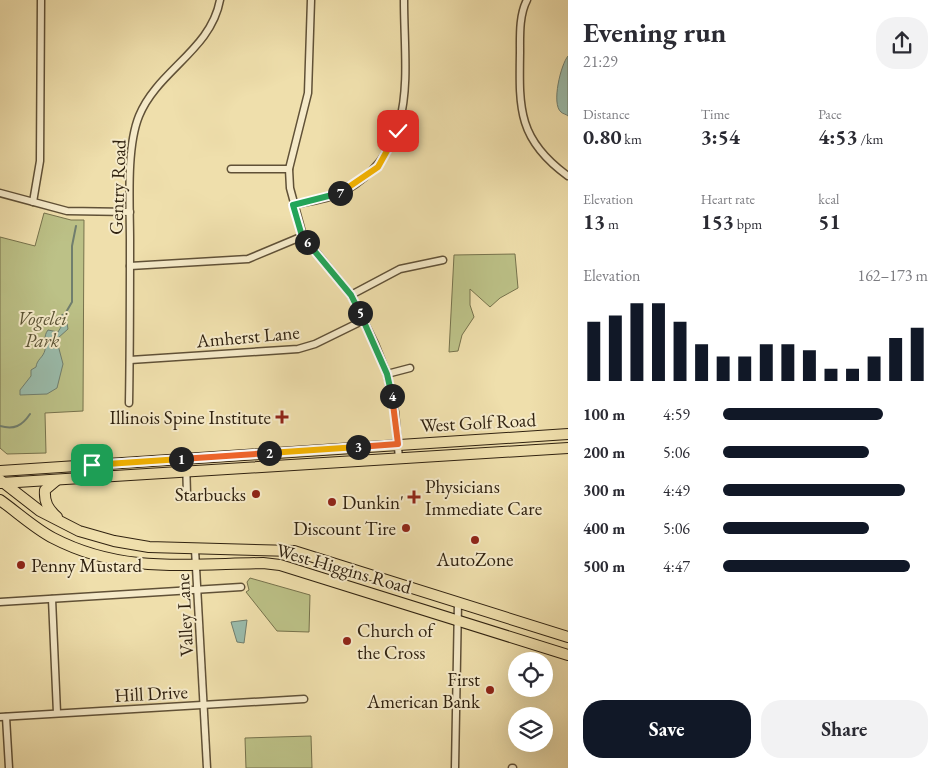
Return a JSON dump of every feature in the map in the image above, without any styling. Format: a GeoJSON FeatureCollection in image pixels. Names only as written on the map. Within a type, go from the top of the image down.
{"type":"FeatureCollection","features":[{"type":"Feature","properties":{"kind":"main road","name":"West Golf Road"},"geometry":{"type":"LineString","coordinates":[[0,471],[568,434]]}},
{"type":"Feature","properties":{"kind":"main road","name":"West Golf Road"},"geometry":{"type":"LineString","coordinates":[[1,482],[568,448]]}},
{"type":"Feature","properties":{"kind":"main road"},"geometry":{"type":"LineString","coordinates":[[57,480],[45,490],[45,502],[50,512],[65,524]]}},
{"type":"Feature","properties":{"kind":"main road","name":"West Higgins Road"},"geometry":{"type":"LineString","coordinates":[[1,482],[40,511],[79,531],[114,541],[149,547],[294,551],[568,637]]}},
{"type":"Feature","properties":{"kind":"main road","name":"West Higgins Road"},"geometry":{"type":"LineString","coordinates":[[0,500],[50,537],[105,559],[160,565],[280,565],[568,655]]}},
{"type":"Feature","properties":{"kind":"street"},"geometry":{"type":"LineString","coordinates":[[33,202],[40,161],[42,0]]}},
{"type":"Feature","properties":{"kind":"street","name":"Gentry Road"},"geometry":{"type":"LineString","coordinates":[[129,404],[132,140],[138,117],[154,89],[202,39],[214,18],[220,0]]}},
{"type":"Feature","properties":{"kind":"street"},"geometry":{"type":"LineString","coordinates":[[311,0],[308,93],[289,170],[293,205],[302,236],[351,295],[387,374],[395,412],[399,458]]}},
{"type":"Feature","properties":{"kind":"street"},"geometry":{"type":"LineString","coordinates":[[293,205],[343,192],[378,167],[387,152],[398,131],[404,104],[404,0]]}},
{"type":"Feature","properties":{"kind":"street"},"geometry":{"type":"LineString","coordinates":[[528,0],[520,29],[519,92],[523,122],[546,159],[568,176]]}},
{"type":"Feature","properties":{"kind":"street"},"geometry":{"type":"LineString","coordinates":[[231,168],[289,170]]}},
{"type":"Feature","properties":{"kind":"street"},"geometry":{"type":"LineString","coordinates":[[0,193],[75,212],[130,212]]}},
{"type":"Feature","properties":{"kind":"street"},"geometry":{"type":"LineString","coordinates":[[130,266],[248,259],[302,236]]}},
{"type":"Feature","properties":{"kind":"street"},"geometry":{"type":"LineString","coordinates":[[351,295],[400,269],[443,260]]}},
{"type":"Feature","properties":{"kind":"street","name":"Amherst Lane"},"geometry":{"type":"LineString","coordinates":[[130,360],[298,349],[315,344],[364,320]]}},
{"type":"Feature","properties":{"kind":"street"},"geometry":{"type":"LineString","coordinates":[[387,374],[410,368]]}},
{"type":"Feature","properties":{"kind":"street"},"geometry":{"type":"LineString","coordinates":[[186,459],[187,496]]}},
{"type":"Feature","properties":{"kind":"street","name":"Valley Lane"},"geometry":{"type":"LineString","coordinates":[[195,549],[207,768]]}},
{"type":"Feature","properties":{"kind":"street"},"geometry":{"type":"LineString","coordinates":[[0,602],[241,587]]}},
{"type":"Feature","properties":{"kind":"street"},"geometry":{"type":"LineString","coordinates":[[52,599],[57,713]]}},
{"type":"Feature","properties":{"kind":"street"},"geometry":{"type":"LineString","coordinates":[[454,768],[456,619],[458,602]]}},
{"type":"Feature","properties":{"kind":"street","name":"Hill Drive"},"geometry":{"type":"LineString","coordinates":[[3,717],[304,699]]}},
{"type":"Feature","properties":{"kind":"street"},"geometry":{"type":"LineString","coordinates":[[3,717],[9,768]]}},
{"type":"Feature","properties":{"kind":"green space","name":"Vogelei Park"},"geometry":{"type":"Polygon","coordinates":[[[44,213],[71,220],[84,220],[83,411],[45,413],[46,453],[7,454],[0,448],[0,237],[35,246],[44,213]]]}},
{"type":"Feature","properties":{"kind":"green space"},"geometry":{"type":"Polygon","coordinates":[[[515,254],[518,288],[500,298],[490,307],[470,289],[470,305],[474,317],[462,335],[458,351],[449,352],[454,255],[515,254]]]}},
{"type":"Feature","properties":{"kind":"green space"},"geometry":{"type":"Polygon","coordinates":[[[250,578],[310,595],[309,632],[277,631],[246,592],[249,590],[247,582],[250,578]]]}},
{"type":"Feature","properties":{"kind":"green space"},"geometry":{"type":"Polygon","coordinates":[[[311,736],[312,768],[246,768],[245,738],[311,736]]]}},
{"type":"Feature","properties":{"kind":"shaded area"},"geometry":{"type":"Polygon","coordinates":[[[568,56],[568,116],[558,108],[557,93],[560,75],[568,56]]]}},
{"type":"Feature","properties":{"kind":"shaded area"},"geometry":{"type":"Polygon","coordinates":[[[62,314],[66,317],[68,329],[58,338],[63,364],[57,388],[47,394],[20,395],[20,390],[31,376],[31,370],[36,367],[44,353],[46,332],[48,330],[58,332],[61,327],[62,314]]]}},
{"type":"Feature","properties":{"kind":"shaded area"},"geometry":{"type":"Polygon","coordinates":[[[247,620],[244,643],[237,642],[231,622],[247,620]]]}},
{"type":"Feature","properties":{"kind":"waterway"},"geometry":{"type":"LineString","coordinates":[[65,314],[72,302],[72,246],[76,226]]}},
{"type":"Feature","properties":{"kind":"waterway"},"geometry":{"type":"LineString","coordinates":[[0,426],[9,428],[17,426],[24,422],[30,414]]}},
{"type":"Feature","properties":{"kind":"place","name":"Illinois Spine Institute"},"geometry":{"type":"Point","coordinates":[282,417]}},
{"type":"Feature","properties":{"kind":"place","name":"Starbucks"},"geometry":{"type":"Point","coordinates":[256,494]}},
{"type":"Feature","properties":{"kind":"place","name":"Physicians Immediate Care"},"geometry":{"type":"Point","coordinates":[414,497]}},
{"type":"Feature","properties":{"kind":"place","name":"Dunkin'"},"geometry":{"type":"Point","coordinates":[332,502]}},
{"type":"Feature","properties":{"kind":"place","name":"Discount Tire"},"geometry":{"type":"Point","coordinates":[406,528]}},
{"type":"Feature","properties":{"kind":"place","name":"AutoZone"},"geometry":{"type":"Point","coordinates":[475,540]}},
{"type":"Feature","properties":{"kind":"place","name":"Penny Mustard"},"geometry":{"type":"Point","coordinates":[21,565]}},
{"type":"Feature","properties":{"kind":"place","name":"Church of the Cross"},"geometry":{"type":"Point","coordinates":[347,641]}},
{"type":"Feature","properties":{"kind":"place","name":"First American Bank"},"geometry":{"type":"Point","coordinates":[490,690]}},
{"type":"Feature","properties":{"kind":"route"},"geometry":{"type":"LineString","coordinates":[[92,465],[398,444],[395,412],[387,374],[375,344],[351,295],[302,236],[293,205],[343,192],[378,167],[398,131]]}}]}
